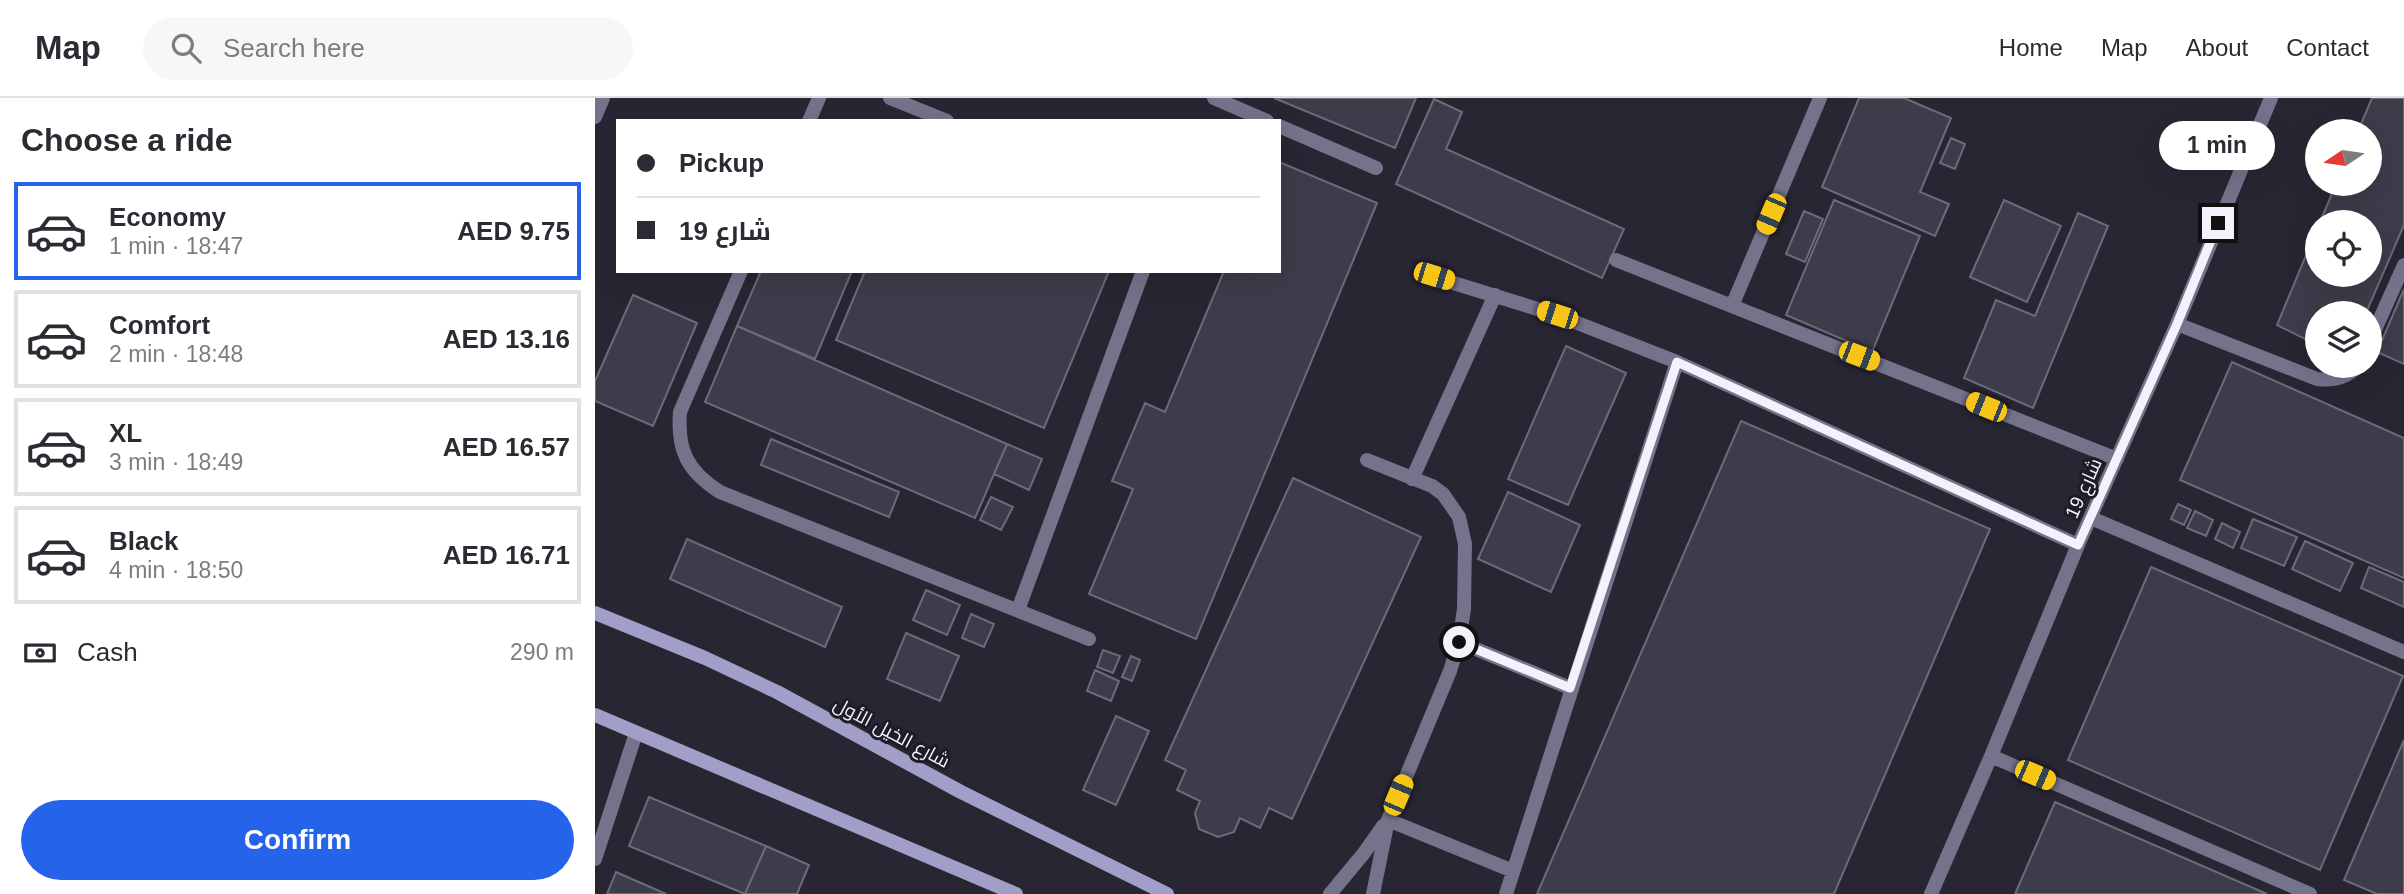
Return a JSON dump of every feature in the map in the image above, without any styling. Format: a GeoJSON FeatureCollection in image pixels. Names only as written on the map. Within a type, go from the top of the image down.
{"type":"FeatureCollection","features":[{"type":"Feature","properties":{"kind":"main road","name":"شارع الخيل الأول"},"geometry":{"type":"LineString","coordinates":[[595,613],[705,658],[776,692],[961,792],[1167,894]]}},
{"type":"Feature","properties":{"kind":"main road"},"geometry":{"type":"LineString","coordinates":[[595,715],[1016,894]]}},
{"type":"Feature","properties":{"kind":"lane"},"geometry":{"type":"LineString","coordinates":[[595,117],[603,98]]}},
{"type":"Feature","properties":{"kind":"lane"},"geometry":{"type":"LineString","coordinates":[[810,119],[819,98]]}},
{"type":"Feature","properties":{"kind":"lane"},"geometry":{"type":"LineString","coordinates":[[890,98],[942,119]]}},
{"type":"Feature","properties":{"kind":"lane"},"geometry":{"type":"LineString","coordinates":[[1215,98],[1262,119]]}},
{"type":"Feature","properties":{"kind":"lane"},"geometry":{"type":"LineString","coordinates":[[1732,306],[1820,98]]}},
{"type":"Feature","properties":{"kind":"lane","name":"شارع 19"},"geometry":{"type":"LineString","coordinates":[[1931,894],[2078,545],[2177,324],[2270,98]]}},
{"type":"Feature","properties":{"kind":"lane"},"geometry":{"type":"LineString","coordinates":[[1281,127],[1376,169]]}},
{"type":"Feature","properties":{"kind":"lane"},"geometry":{"type":"LineString","coordinates":[[1616,260],[2117,459]]}},
{"type":"Feature","properties":{"kind":"lane"},"geometry":{"type":"LineString","coordinates":[[2382,314],[2404,265]]}},
{"type":"Feature","properties":{"kind":"lane"},"geometry":{"type":"LineString","coordinates":[[740,273],[680,412],[678,431],[682,450],[691,467],[704,481],[720,492],[1089,639]]}},
{"type":"Feature","properties":{"kind":"lane"},"geometry":{"type":"LineString","coordinates":[[1018,610],[1142,273]]}},
{"type":"Feature","properties":{"kind":"lane"},"geometry":{"type":"LineString","coordinates":[[1434,276],[1557,315],[1677,362],[2078,545]]}},
{"type":"Feature","properties":{"kind":"lane"},"geometry":{"type":"LineString","coordinates":[[1412,479],[1495,295]]}},
{"type":"Feature","properties":{"kind":"lane"},"geometry":{"type":"LineString","coordinates":[[2177,324],[2305,374]]}},
{"type":"Feature","properties":{"kind":"lane"},"geometry":{"type":"LineString","coordinates":[[1506,894],[1570,688],[1677,362]]}},
{"type":"Feature","properties":{"kind":"lane"},"geometry":{"type":"LineString","coordinates":[[2314,378],[2341,378]]}},
{"type":"Feature","properties":{"kind":"lane"},"geometry":{"type":"LineString","coordinates":[[1367,460],[1432,486],[1443,494],[1453,505],[1463,530],[1464,609],[1459,642],[1450,671],[1388,820],[1373,894]]}},
{"type":"Feature","properties":{"kind":"lane"},"geometry":{"type":"LineString","coordinates":[[2091,518],[2404,652]]}},
{"type":"Feature","properties":{"kind":"lane"},"geometry":{"type":"LineString","coordinates":[[1459,642],[1570,688]]}},
{"type":"Feature","properties":{"kind":"lane"},"geometry":{"type":"LineString","coordinates":[[595,859],[636,733]]}},
{"type":"Feature","properties":{"kind":"lane"},"geometry":{"type":"LineString","coordinates":[[1991,756],[2311,894]]}},
{"type":"Feature","properties":{"kind":"lane"},"geometry":{"type":"LineString","coordinates":[[1388,820],[1513,871]]}},
{"type":"Feature","properties":{"kind":"lane"},"geometry":{"type":"LineString","coordinates":[[1329,894],[1388,820]]}},
{"type":"Feature","properties":{"kind":"building"},"geometry":{"type":"Polygon","coordinates":[[[1274,98],[1416,98],[1395,148],[1274,98]]]}},
{"type":"Feature","properties":{"kind":"building"},"geometry":{"type":"Polygon","coordinates":[[[1859,98],[1904,98],[1951,118],[1920,192],[1949,204],[1935,236],[1822,187],[1859,98]]]}},
{"type":"Feature","properties":{"kind":"building"},"geometry":{"type":"Polygon","coordinates":[[[2372,98],[2404,98],[2404,225],[2382,276],[2382,210],[2325,210],[2331,196],[2382,196],[2382,119],[2363,119],[2372,98]]]}},
{"type":"Feature","properties":{"kind":"building"},"geometry":{"type":"Polygon","coordinates":[[[1434,99],[1462,112],[1446,149],[1624,229],[1602,278],[1396,184],[1434,99]]]}},
{"type":"Feature","properties":{"kind":"building"},"geometry":{"type":"Polygon","coordinates":[[[1951,138],[1965,144],[1955,169],[1940,163],[1951,138]]]}},
{"type":"Feature","properties":{"kind":"building"},"geometry":{"type":"Polygon","coordinates":[[[1281,163],[1377,203],[1196,639],[1089,594],[1133,489],[1112,481],[1145,403],[1165,412],[1223,273],[1281,273],[1281,163]]]}},
{"type":"Feature","properties":{"kind":"building"},"geometry":{"type":"Polygon","coordinates":[[[1834,200],[1920,236],[1872,352],[1786,315],[1834,200]]]}},
{"type":"Feature","properties":{"kind":"building"},"geometry":{"type":"Polygon","coordinates":[[[2004,200],[2061,226],[2027,302],[1970,277],[2004,200]]]}},
{"type":"Feature","properties":{"kind":"building"},"geometry":{"type":"Polygon","coordinates":[[[1804,211],[1823,219],[1805,262],[1786,254],[1804,211]]]}},
{"type":"Feature","properties":{"kind":"building"},"geometry":{"type":"Polygon","coordinates":[[[2078,213],[2108,226],[2033,408],[1964,378],[1996,300],[2035,316],[2078,213]]]}},
{"type":"Feature","properties":{"kind":"building"},"geometry":{"type":"Polygon","coordinates":[[[2305,258],[2305,287],[2377,287],[2371,301],[2305,301],[2305,339],[2277,325],[2305,258]]]}},
{"type":"Feature","properties":{"kind":"building"},"geometry":{"type":"Polygon","coordinates":[[[760,273],[851,273],[815,359],[737,326],[760,273]]]}},
{"type":"Feature","properties":{"kind":"building"},"geometry":{"type":"Polygon","coordinates":[[[864,273],[1108,273],[1044,428],[836,340],[864,273]]]}},
{"type":"Feature","properties":{"kind":"building"},"geometry":{"type":"Polygon","coordinates":[[[2404,289],[2404,364],[2382,354],[2382,340],[2404,289]]]}},
{"type":"Feature","properties":{"kind":"building"},"geometry":{"type":"Polygon","coordinates":[[[633,295],[697,323],[653,426],[595,401],[595,381],[633,295]]]}},
{"type":"Feature","properties":{"kind":"building"},"geometry":{"type":"Polygon","coordinates":[[[737,326],[1007,444],[975,518],[705,402],[737,326]]]}},
{"type":"Feature","properties":{"kind":"building"},"geometry":{"type":"Polygon","coordinates":[[[1566,346],[1626,373],[1568,505],[1508,479],[1566,346]]]}},
{"type":"Feature","properties":{"kind":"building"},"geometry":{"type":"Polygon","coordinates":[[[2232,362],[2404,438],[2404,578],[2180,480],[2232,362]]]}},
{"type":"Feature","properties":{"kind":"building"},"geometry":{"type":"Polygon","coordinates":[[[1741,421],[1990,529],[1834,894],[1537,894],[1741,421]]]}},
{"type":"Feature","properties":{"kind":"building"},"geometry":{"type":"Polygon","coordinates":[[[771,439],[899,492],[889,517],[761,465],[771,439]]]}},
{"type":"Feature","properties":{"kind":"building"},"geometry":{"type":"Polygon","coordinates":[[[1007,444],[1042,459],[1029,490],[994,474],[1007,444]]]}},
{"type":"Feature","properties":{"kind":"building"},"geometry":{"type":"Polygon","coordinates":[[[1293,478],[1421,537],[1292,819],[1269,808],[1260,828],[1240,818],[1234,832],[1218,837],[1199,829],[1195,813],[1200,801],[1177,790],[1186,770],[1165,760],[1293,478]]]}},
{"type":"Feature","properties":{"kind":"building"},"geometry":{"type":"Polygon","coordinates":[[[1508,492],[1580,525],[1551,592],[1478,559],[1508,492]]]}},
{"type":"Feature","properties":{"kind":"building"},"geometry":{"type":"Polygon","coordinates":[[[991,497],[1013,507],[1001,530],[980,520],[991,497]]]}},
{"type":"Feature","properties":{"kind":"building"},"geometry":{"type":"Polygon","coordinates":[[[2178,504],[2191,510],[2184,525],[2171,519],[2178,504]]]}},
{"type":"Feature","properties":{"kind":"building"},"geometry":{"type":"Polygon","coordinates":[[[2195,511],[2213,520],[2206,536],[2187,528],[2195,511]]]}},
{"type":"Feature","properties":{"kind":"building"},"geometry":{"type":"Polygon","coordinates":[[[2253,519],[2297,537],[2284,566],[2241,548],[2253,519]]]}},
{"type":"Feature","properties":{"kind":"building"},"geometry":{"type":"Polygon","coordinates":[[[2222,523],[2240,532],[2233,548],[2215,539],[2222,523]]]}},
{"type":"Feature","properties":{"kind":"building"},"geometry":{"type":"Polygon","coordinates":[[[687,539],[842,607],[825,647],[670,579],[687,539]]]}},
{"type":"Feature","properties":{"kind":"building"},"geometry":{"type":"Polygon","coordinates":[[[2305,541],[2353,563],[2340,591],[2292,569],[2305,541]]]}},
{"type":"Feature","properties":{"kind":"building"},"geometry":{"type":"Polygon","coordinates":[[[2151,567],[2403,676],[2320,870],[2068,760],[2151,567]]]}},
{"type":"Feature","properties":{"kind":"building"},"geometry":{"type":"Polygon","coordinates":[[[2369,567],[2404,582],[2404,607],[2361,588],[2369,567]]]}},
{"type":"Feature","properties":{"kind":"building"},"geometry":{"type":"Polygon","coordinates":[[[926,590],[960,605],[947,635],[913,620],[926,590]]]}},
{"type":"Feature","properties":{"kind":"building"},"geometry":{"type":"Polygon","coordinates":[[[971,614],[994,624],[984,647],[962,638],[971,614]]]}},
{"type":"Feature","properties":{"kind":"building"},"geometry":{"type":"Polygon","coordinates":[[[906,633],[959,656],[940,701],[887,679],[906,633]]]}},
{"type":"Feature","properties":{"kind":"building"},"geometry":{"type":"Polygon","coordinates":[[[1103,650],[1120,656],[1113,673],[1097,667],[1103,650]]]}},
{"type":"Feature","properties":{"kind":"building"},"geometry":{"type":"Polygon","coordinates":[[[1131,656],[1140,660],[1132,681],[1122,677],[1131,656]]]}},
{"type":"Feature","properties":{"kind":"building"},"geometry":{"type":"Polygon","coordinates":[[[1095,670],[1119,681],[1111,701],[1087,691],[1095,670]]]}},
{"type":"Feature","properties":{"kind":"building"},"geometry":{"type":"Polygon","coordinates":[[[1116,716],[1149,731],[1116,805],[1083,790],[1116,716]]]}},
{"type":"Feature","properties":{"kind":"building"},"geometry":{"type":"Polygon","coordinates":[[[2404,740],[2404,894],[2377,894],[2344,880],[2404,740]]]}},
{"type":"Feature","properties":{"kind":"building"},"geometry":{"type":"Polygon","coordinates":[[[649,797],[766,846],[745,894],[629,846],[649,797]]]}},
{"type":"Feature","properties":{"kind":"building"},"geometry":{"type":"Polygon","coordinates":[[[2055,802],[2267,894],[2015,894],[2055,802]]]}},
{"type":"Feature","properties":{"kind":"building"},"geometry":{"type":"Polygon","coordinates":[[[766,846],[809,865],[797,894],[745,894],[766,846]]]}},
{"type":"Feature","properties":{"kind":"building"},"geometry":{"type":"Polygon","coordinates":[[[616,872],[666,894],[607,894],[616,872]]]}},
{"type":"Feature","properties":{"kind":"route"},"geometry":{"type":"LineString","coordinates":[[1459,642],[1570,688],[1677,362],[2078,545],[2177,324],[2218,223]]}}]}
